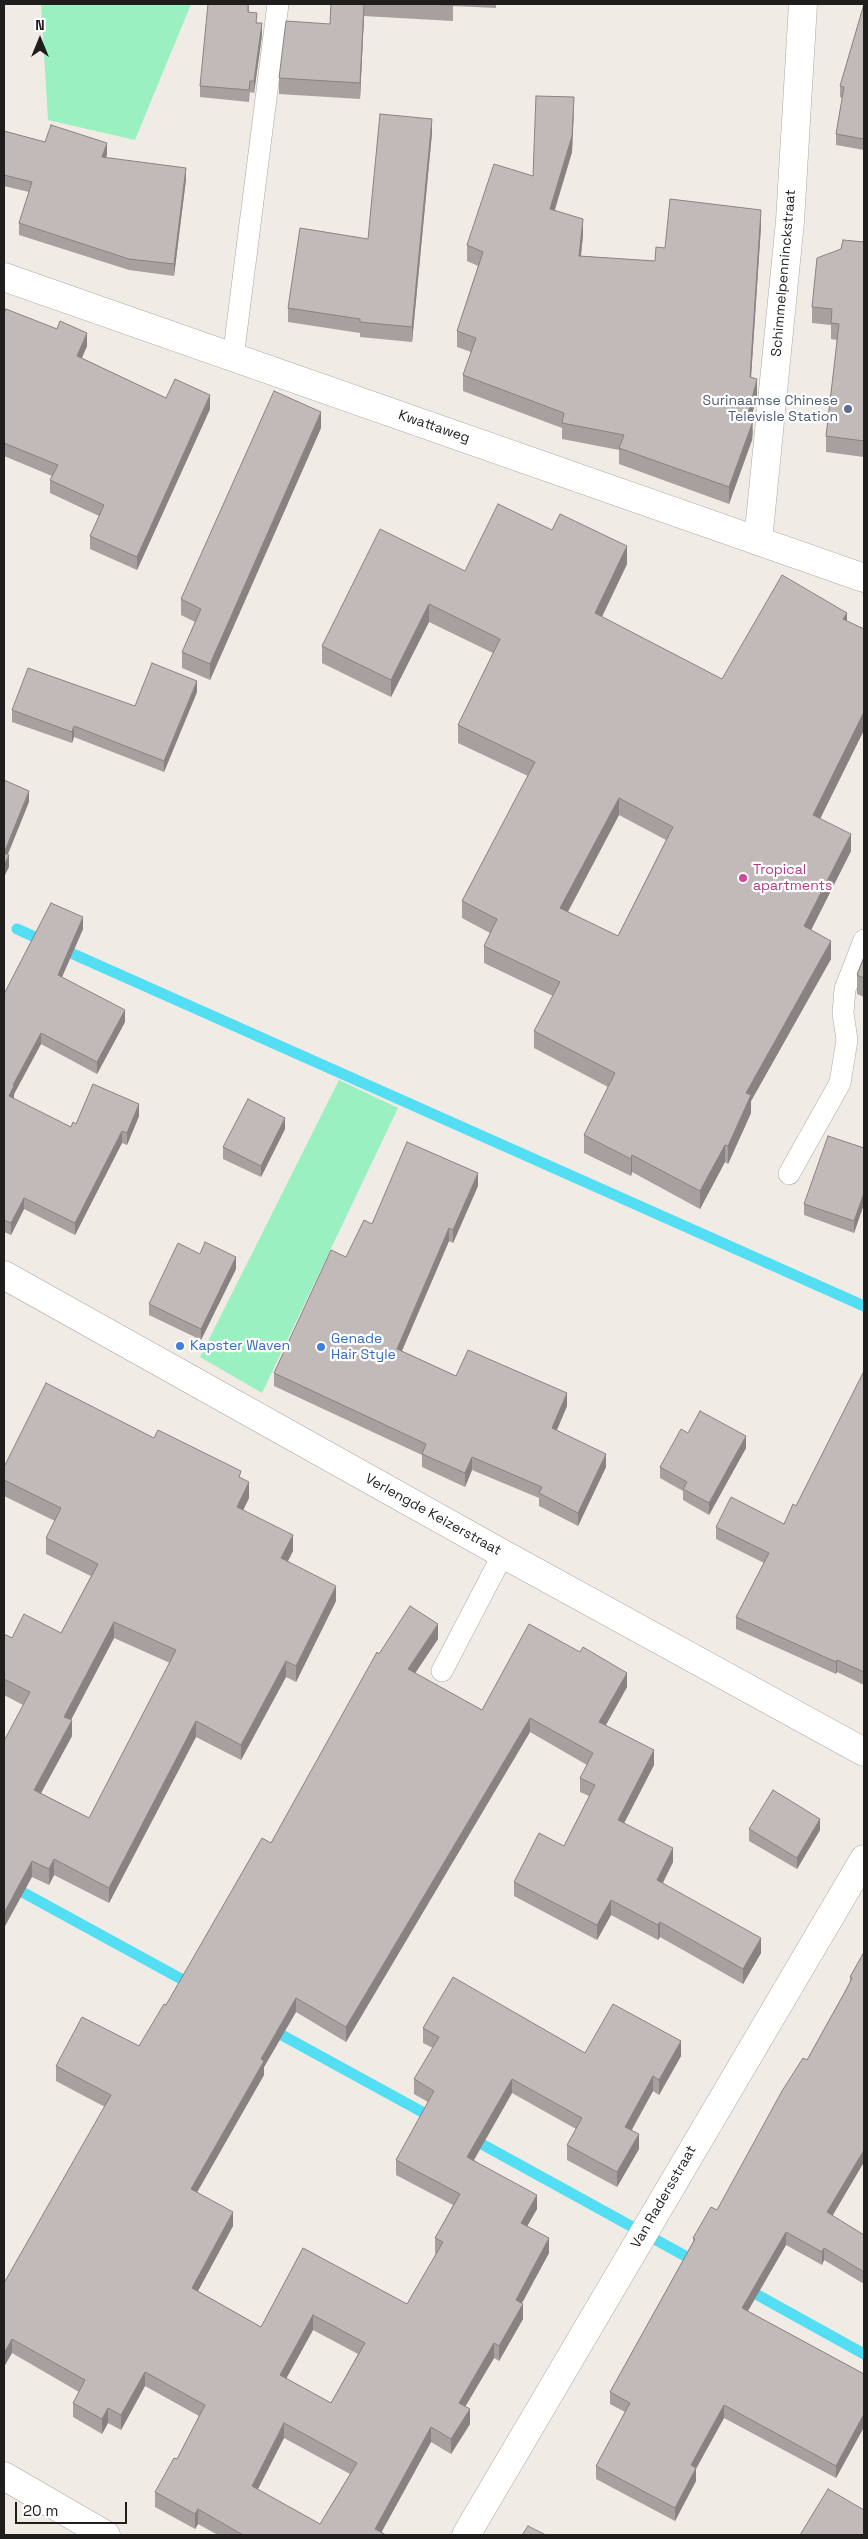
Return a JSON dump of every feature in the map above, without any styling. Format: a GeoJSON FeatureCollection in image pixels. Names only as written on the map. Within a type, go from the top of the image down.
{"type":"FeatureCollection","features":[{"type":"Feature","properties":{"kind":"main road","name":"Schimmelpenninckstraat"},"geometry":{"type":"LineString","coordinates":[[758,542],[790,221],[803,4]]}},
{"type":"Feature","properties":{"kind":"main road","name":"Kwattaweg"},"geometry":{"type":"LineString","coordinates":[[4,277],[864,578]]}},
{"type":"Feature","properties":{"kind":"main road","name":"Verlengde Keizerstraat"},"geometry":{"type":"LineString","coordinates":[[4,1275],[503,1554],[864,1752]]}},
{"type":"Feature","properties":{"kind":"main road","name":"Van Radersstraat"},"geometry":{"type":"LineString","coordinates":[[466,2535],[864,1859]]}},
{"type":"Feature","properties":{"kind":"main road"},"geometry":{"type":"LineString","coordinates":[[4,2476],[106,2535]]}},
{"type":"Feature","properties":{"kind":"lane"},"geometry":{"type":"LineString","coordinates":[[233,358],[278,4]]}},
{"type":"Feature","properties":{"kind":"lane"},"geometry":{"type":"LineString","coordinates":[[789,1174],[840,1083],[847,1040],[843,1013],[844,989],[864,940]]}},
{"type":"Feature","properties":{"kind":"lane"},"geometry":{"type":"LineString","coordinates":[[442,1671],[503,1554]]}},
{"type":"Feature","properties":{"kind":"green space"},"geometry":{"type":"Polygon","coordinates":[[[41,4],[191,4],[135,140],[48,120],[41,4]]]}},
{"type":"Feature","properties":{"kind":"green space"},"geometry":{"type":"Polygon","coordinates":[[[339,1080],[398,1108],[262,1393],[200,1357],[339,1080]]]}},
{"type":"Feature","properties":{"kind":"building"},"geometry":{"type":"Polygon","coordinates":[[[208,4],[248,4],[248,12],[257,13],[256,23],[262,23],[254,81],[250,81],[249,90],[200,86],[208,4]]]}},
{"type":"Feature","properties":{"kind":"building"},"geometry":{"type":"Polygon","coordinates":[[[331,4],[364,4],[360,83],[279,78],[286,21],[330,24],[331,4]]]}},
{"type":"Feature","properties":{"kind":"building"},"geometry":{"type":"Polygon","coordinates":[[[864,4],[864,139],[836,134],[844,87],[840,86],[864,4]]]}},
{"type":"Feature","properties":{"kind":"building"},"geometry":{"type":"Polygon","coordinates":[[[536,96],[574,97],[572,136],[550,209],[583,219],[579,256],[655,261],[656,247],[665,248],[670,199],[761,210],[750,377],[757,379],[748,414],[753,416],[752,424],[729,487],[619,448],[624,435],[562,423],[564,413],[463,375],[476,338],[457,331],[483,252],[467,245],[494,164],[533,176],[536,96]]]}},
{"type":"Feature","properties":{"kind":"building"},"geometry":{"type":"Polygon","coordinates":[[[380,114],[432,119],[412,327],[360,322],[360,319],[288,308],[300,228],[368,239],[380,114]]]}},
{"type":"Feature","properties":{"kind":"building"},"geometry":{"type":"Polygon","coordinates":[[[51,125],[107,143],[102,157],[186,168],[174,264],[129,259],[19,223],[32,182],[4,175],[4,131],[45,142],[51,125]]]}},
{"type":"Feature","properties":{"kind":"building"},"geometry":{"type":"Polygon","coordinates":[[[843,240],[864,242],[864,441],[826,436],[839,324],[831,323],[832,309],[812,307],[817,258],[841,249],[843,240]]]}},
{"type":"Feature","properties":{"kind":"building"},"geometry":{"type":"Polygon","coordinates":[[[6,309],[57,329],[60,321],[87,333],[77,356],[166,398],[175,379],[210,395],[137,557],[90,536],[104,505],[50,480],[58,465],[4,443],[4,313],[6,309]]]}},
{"type":"Feature","properties":{"kind":"building"},"geometry":{"type":"Polygon","coordinates":[[[274,391],[321,412],[210,664],[182,652],[201,609],[181,599],[274,391]]]}},
{"type":"Feature","properties":{"kind":"building"},"geometry":{"type":"Polygon","coordinates":[[[498,504],[552,530],[560,514],[627,546],[595,613],[722,679],[782,575],[847,613],[843,619],[864,629],[864,712],[813,815],[851,834],[804,926],[831,941],[746,1093],[751,1095],[728,1146],[725,1145],[700,1191],[632,1155],[631,1159],[584,1135],[615,1073],[534,1031],[560,982],[484,946],[497,919],[462,901],[535,762],[458,725],[500,639],[429,604],[391,680],[322,646],[380,529],[465,571],[498,504]],[[619,798],[560,908],[618,936],[673,827],[619,798]]]}},
{"type":"Feature","properties":{"kind":"building"},"geometry":{"type":"Polygon","coordinates":[[[152,663],[197,681],[164,761],[74,726],[72,732],[12,710],[28,668],[135,706],[152,663]]]}},
{"type":"Feature","properties":{"kind":"building"},"geometry":{"type":"Polygon","coordinates":[[[4,780],[29,791],[4,853],[4,780]]]}},
{"type":"Feature","properties":{"kind":"building"},"geometry":{"type":"Polygon","coordinates":[[[4,853],[9,855],[4,865],[4,853]]]}},
{"type":"Feature","properties":{"kind":"building"},"geometry":{"type":"Polygon","coordinates":[[[51,903],[83,917],[58,975],[125,1010],[97,1062],[41,1033],[9,1096],[71,1127],[73,1122],[76,1124],[93,1084],[139,1104],[127,1133],[122,1131],[75,1223],[24,1198],[11,1223],[4,1220],[4,994],[51,903]]]}},
{"type":"Feature","properties":{"kind":"building"},"geometry":{"type":"Polygon","coordinates":[[[864,957],[864,978],[857,975],[864,957]]]}},
{"type":"Feature","properties":{"kind":"building"},"geometry":{"type":"Polygon","coordinates":[[[248,1099],[285,1118],[261,1166],[223,1147],[248,1099]]]}},
{"type":"Feature","properties":{"kind":"building"},"geometry":{"type":"Polygon","coordinates":[[[828,1136],[864,1148],[864,1193],[854,1221],[804,1204],[828,1136]]]}},
{"type":"Feature","properties":{"kind":"building"},"geometry":{"type":"Polygon","coordinates":[[[407,1142],[478,1173],[453,1230],[449,1228],[397,1349],[456,1376],[468,1350],[567,1393],[552,1428],[606,1454],[578,1513],[539,1493],[542,1487],[472,1457],[465,1473],[422,1454],[426,1444],[274,1373],[331,1250],[346,1257],[364,1220],[372,1224],[407,1142]]]}},
{"type":"Feature","properties":{"kind":"building"},"geometry":{"type":"Polygon","coordinates":[[[205,1242],[236,1257],[201,1329],[149,1304],[178,1243],[200,1254],[205,1242]]]}},
{"type":"Feature","properties":{"kind":"building"},"geometry":{"type":"Polygon","coordinates":[[[864,1371],[864,1672],[837,1660],[836,1662],[736,1617],[769,1553],[716,1527],[731,1497],[784,1524],[793,1504],[796,1506],[864,1371]]]}},
{"type":"Feature","properties":{"kind":"building"},"geometry":{"type":"Polygon","coordinates":[[[46,1383],[154,1438],[158,1430],[241,1471],[239,1477],[249,1482],[237,1507],[293,1535],[281,1558],[336,1586],[296,1666],[286,1661],[241,1745],[196,1721],[109,1888],[54,1859],[49,1869],[32,1861],[4,1913],[4,1741],[30,1692],[4,1679],[4,1634],[12,1638],[24,1614],[61,1633],[98,1564],[46,1538],[61,1508],[4,1480],[4,1467],[46,1383]],[[114,1622],[64,1717],[72,1720],[34,1790],[89,1818],[176,1650],[114,1622]]]}},
{"type":"Feature","properties":{"kind":"building"},"geometry":{"type":"Polygon","coordinates":[[[700,1411],[746,1436],[709,1503],[683,1489],[687,1482],[660,1467],[681,1429],[688,1433],[700,1411]]]}},
{"type":"Feature","properties":{"kind":"building"},"geometry":{"type":"Polygon","coordinates":[[[410,1606],[438,1624],[408,1669],[482,1710],[529,1624],[580,1652],[583,1647],[627,1673],[599,1722],[654,1750],[618,1820],[673,1848],[657,1880],[761,1938],[743,1969],[660,1922],[658,1925],[611,1900],[597,1925],[514,1882],[539,1833],[564,1846],[595,1785],[580,1778],[593,1753],[530,1718],[346,2027],[296,1998],[261,2059],[264,2061],[191,2189],[233,2212],[192,2288],[261,2327],[303,2248],[407,2304],[443,2242],[435,2238],[460,2194],[396,2160],[434,2091],[414,2079],[439,2037],[423,2028],[453,1977],[585,2053],[613,2004],[681,2041],[659,2080],[653,2076],[625,2127],[639,2134],[617,2172],[567,2145],[582,2118],[512,2079],[467,2157],[537,2195],[521,2223],[549,2238],[516,2300],[523,2304],[499,2346],[494,2343],[459,2403],[470,2409],[451,2439],[431,2427],[375,2529],[386,2535],[243,2535],[198,2509],[195,2514],[155,2492],[174,2458],[177,2459],[205,2405],[145,2372],[121,2415],[108,2408],[102,2419],[73,2403],[85,2380],[12,2339],[4,2353],[4,2283],[111,2095],[56,2066],[82,2017],[139,2046],[164,2004],[166,2005],[262,1838],[271,1843],[377,1652],[379,1654],[410,1606]],[[313,2315],[280,2375],[331,2403],[365,2343],[313,2315]],[[284,2423],[252,2486],[320,2524],[357,2463],[284,2423]]]}},
{"type":"Feature","properties":{"kind":"building"},"geometry":{"type":"Polygon","coordinates":[[[773,1790],[820,1819],[797,1858],[749,1829],[773,1790]]]}},
{"type":"Feature","properties":{"kind":"building"},"geometry":{"type":"Polygon","coordinates":[[[864,1952],[864,2150],[827,2212],[864,2235],[864,2272],[824,2248],[822,2252],[786,2232],[742,2308],[864,2374],[864,2414],[836,2466],[724,2405],[691,2465],[696,2468],[675,2508],[596,2466],[630,2403],[610,2392],[695,2239],[693,2238],[711,2207],[717,2210],[782,2091],[803,2058],[807,2060],[846,1990],[852,1978],[850,1977],[864,1952]]]}},
{"type":"Feature","properties":{"kind":"building"},"geometry":{"type":"Polygon","coordinates":[[[828,2489],[864,2510],[864,2535],[800,2535],[828,2489]]]}},
{"type":"Feature","properties":{"kind":"building"},"geometry":{"type":"Polygon","coordinates":[[[528,2526],[546,2535],[522,2535],[528,2526]]]}},
{"type":"Feature","properties":{"kind":"waterway"},"geometry":{"type":"LineString","coordinates":[[17,929],[864,1306]]}},
{"type":"Feature","properties":{"kind":"waterway"},"geometry":{"type":"LineString","coordinates":[[4,1882],[194,1986]]}},
{"type":"Feature","properties":{"kind":"waterway"},"geometry":{"type":"LineString","coordinates":[[269,2028],[435,2119]]}},
{"type":"Feature","properties":{"kind":"waterway"},"geometry":{"type":"LineString","coordinates":[[469,2137],[698,2263]]}},
{"type":"Feature","properties":{"kind":"waterway"},"geometry":{"type":"LineString","coordinates":[[745,2288],[864,2354]]}},
{"type":"Feature","properties":{"kind":"place","name":"Surinaamse Chinese Televisle Station"},"geometry":{"type":"Point","coordinates":[848,409]}},
{"type":"Feature","properties":{"kind":"place","name":"Tropical apartments"},"geometry":{"type":"Point","coordinates":[743,878]}},
{"type":"Feature","properties":{"kind":"place","name":"Kapster Waven"},"geometry":{"type":"Point","coordinates":[180,1346]}},
{"type":"Feature","properties":{"kind":"place","name":"Genade Hair Style"},"geometry":{"type":"Point","coordinates":[321,1347]}}]}
